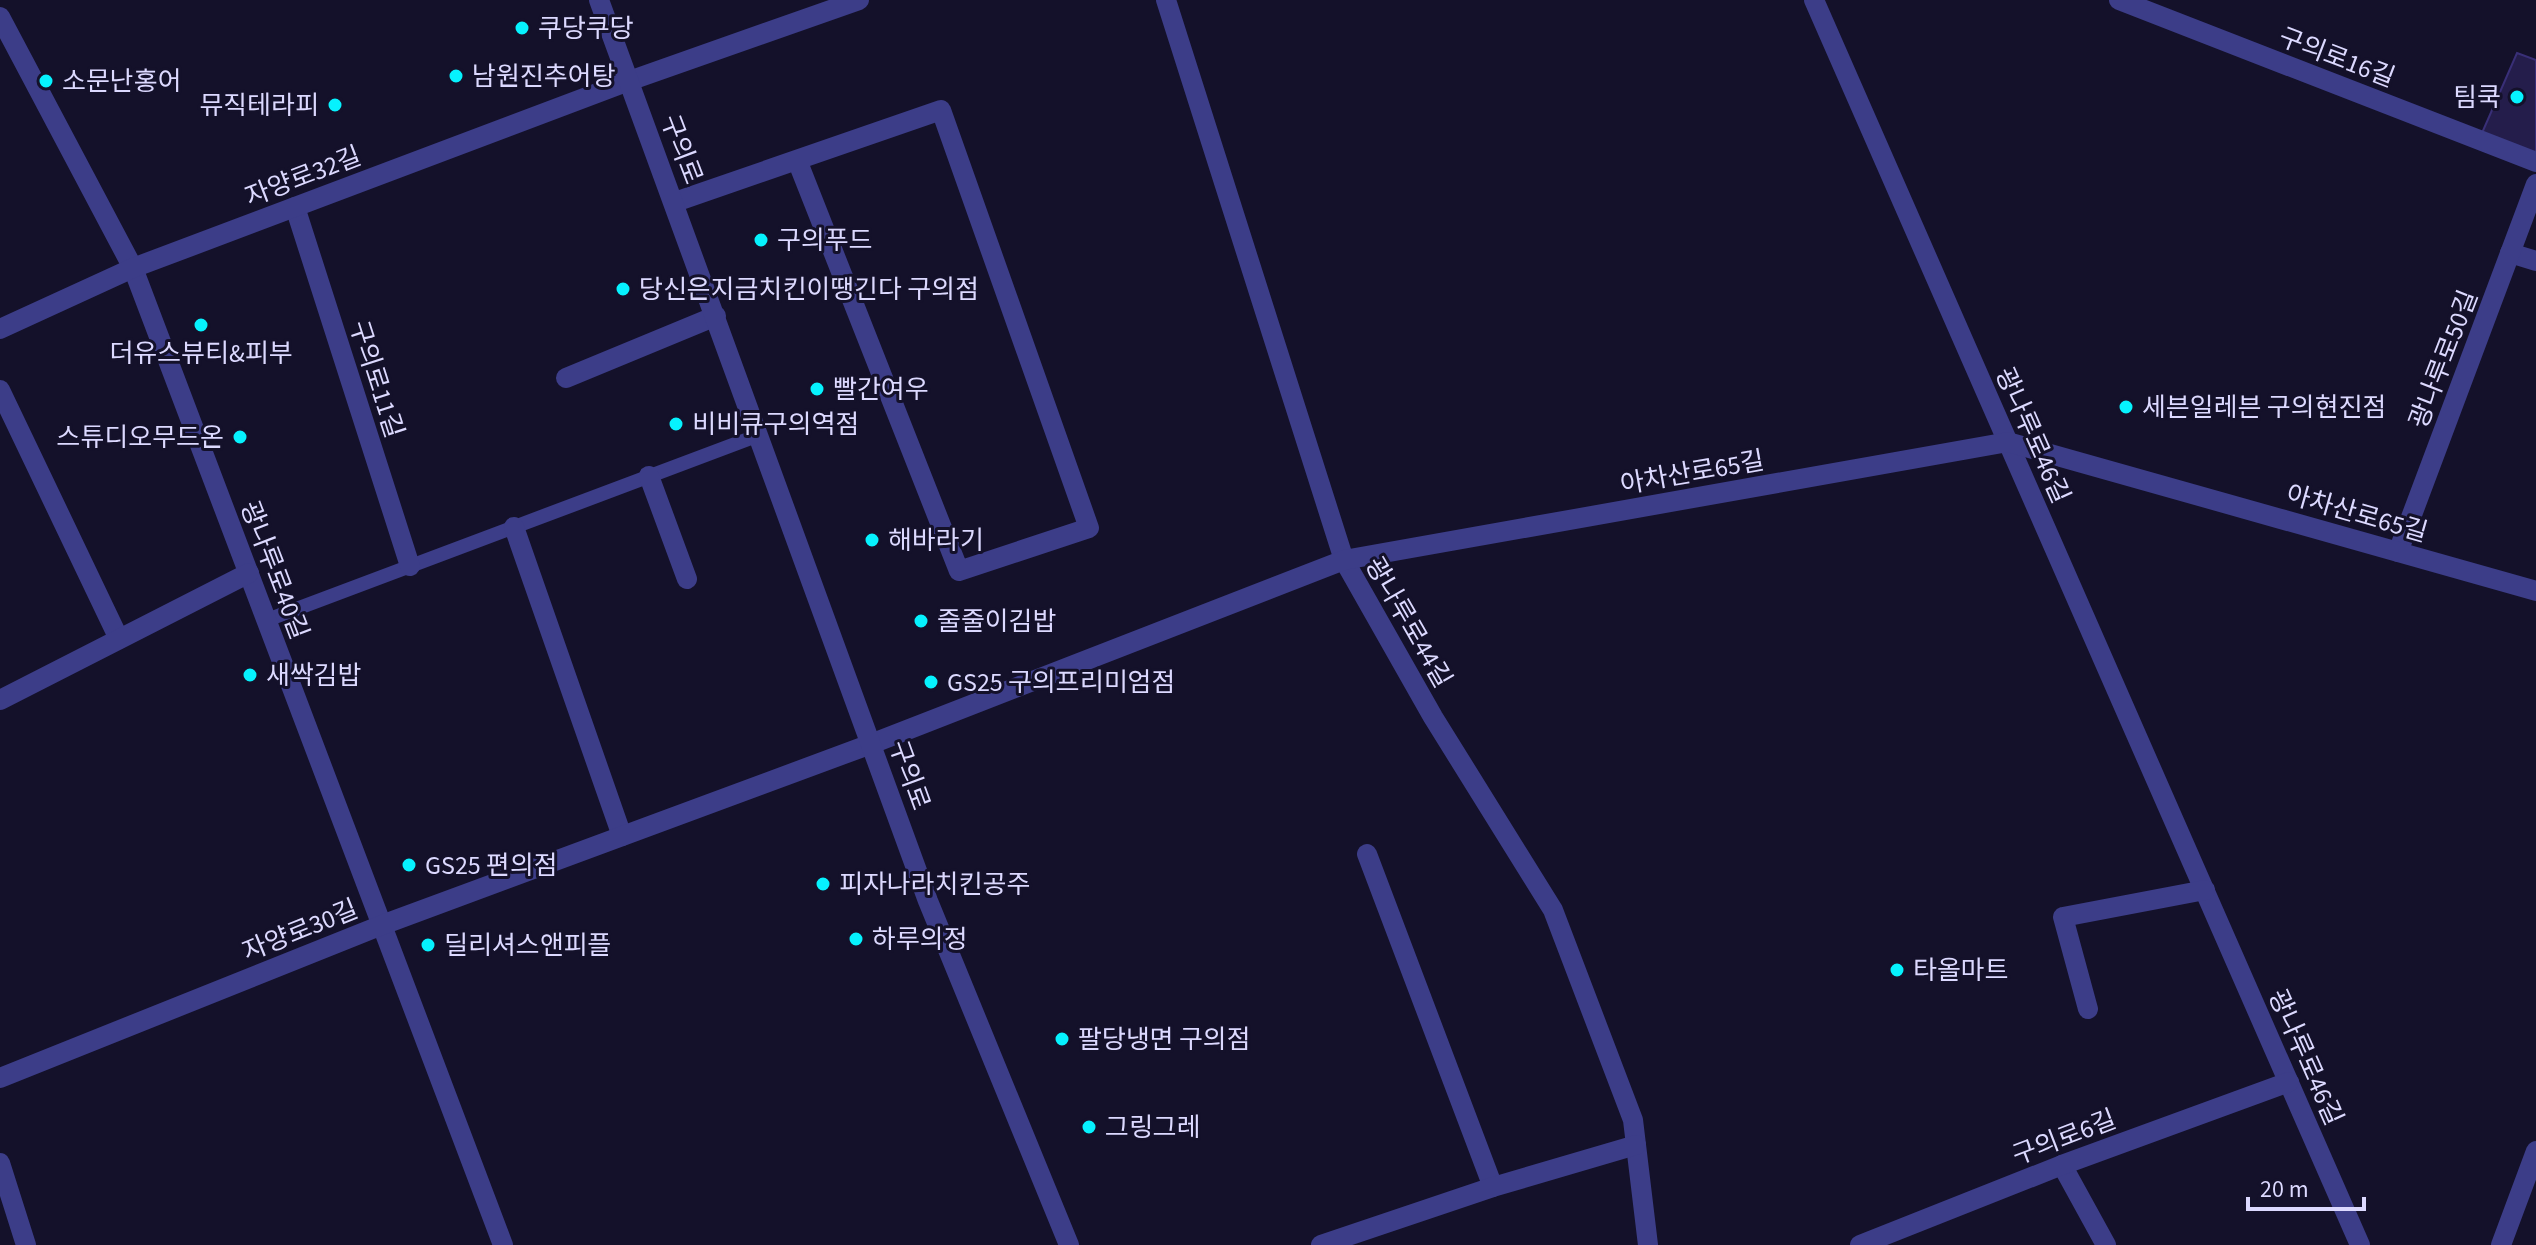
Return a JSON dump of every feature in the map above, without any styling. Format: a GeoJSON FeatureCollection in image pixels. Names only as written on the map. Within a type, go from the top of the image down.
{"type":"FeatureCollection","features":[{"type":"Feature","properties":{"kind":"street","name":"구의로"},"geometry":{"type":"LineString","coordinates":[[599,0],[928,901],[1069,1245]]}},
{"type":"Feature","properties":{"kind":"street"},"geometry":{"type":"LineString","coordinates":[[629,81],[859,0]]}},
{"type":"Feature","properties":{"kind":"street","name":"광나루로44길"},"geometry":{"type":"LineString","coordinates":[[1166,0],[1344,560],[1433,717],[1553,910],[1633,1120],[1648,1245]]}},
{"type":"Feature","properties":{"kind":"street","name":"광나루로46길"},"geometry":{"type":"LineString","coordinates":[[1814,0],[2360,1245]]}},
{"type":"Feature","properties":{"kind":"street","name":"구의로16길"},"geometry":{"type":"LineString","coordinates":[[2119,0],[2536,162]]}},
{"type":"Feature","properties":{"kind":"street","name":"광나루로40길"},"geometry":{"type":"LineString","coordinates":[[0,17],[133,268],[503,1245]]}},
{"type":"Feature","properties":{"kind":"street","name":"자양로32길"},"geometry":{"type":"LineString","coordinates":[[0,329],[133,268],[629,81]]}},
{"type":"Feature","properties":{"kind":"street"},"geometry":{"type":"LineString","coordinates":[[675,202],[941,110],[1089,528],[959,571],[797,160]]}},
{"type":"Feature","properties":{"kind":"street","name":"광나루로50길"},"geometry":{"type":"LineString","coordinates":[[2398,552],[2536,184]]}},
{"type":"Feature","properties":{"kind":"street","name":"구의로11길"},"geometry":{"type":"LineString","coordinates":[[295,207],[410,566]]}},
{"type":"Feature","properties":{"kind":"street"},"geometry":{"type":"LineString","coordinates":[[2510,253],[2536,261]]}},
{"type":"Feature","properties":{"kind":"street"},"geometry":{"type":"LineString","coordinates":[[566,378],[716,316]]}},
{"type":"Feature","properties":{"kind":"street"},"geometry":{"type":"LineString","coordinates":[[0,390],[119,639]]}},
{"type":"Feature","properties":{"kind":"street","name":"아차산로65길"},"geometry":{"type":"LineString","coordinates":[[871,744],[1344,560],[2008,442],[2536,591]]}},
{"type":"Feature","properties":{"kind":"street"},"geometry":{"type":"LineString","coordinates":[[649,476],[687,579]]}},
{"type":"Feature","properties":{"kind":"street"},"geometry":{"type":"LineString","coordinates":[[514,527],[622,836]]}},
{"type":"Feature","properties":{"kind":"street"},"geometry":{"type":"LineString","coordinates":[[0,700],[249,573]]}},
{"type":"Feature","properties":{"kind":"street","name":"자양로30길"},"geometry":{"type":"LineString","coordinates":[[0,1078],[382,925],[871,744]]}},
{"type":"Feature","properties":{"kind":"street"},"geometry":{"type":"LineString","coordinates":[[1367,854],[1493,1187]]}},
{"type":"Feature","properties":{"kind":"street"},"geometry":{"type":"LineString","coordinates":[[2088,1009],[2063,917],[2205,890]]}},
{"type":"Feature","properties":{"kind":"street","name":"구의로6길"},"geometry":{"type":"LineString","coordinates":[[1860,1245],[2062,1165],[2289,1082]]}},
{"type":"Feature","properties":{"kind":"street"},"geometry":{"type":"LineString","coordinates":[[1321,1245],[1493,1187],[1636,1145]]}},
{"type":"Feature","properties":{"kind":"street"},"geometry":{"type":"LineString","coordinates":[[2501,1245],[2536,1151]]}},
{"type":"Feature","properties":{"kind":"street"},"geometry":{"type":"LineString","coordinates":[[0,1163],[26,1245]]}},
{"type":"Feature","properties":{"kind":"street"},"geometry":{"type":"LineString","coordinates":[[2062,1165],[2106,1245]]}},
{"type":"Feature","properties":{"kind":"lane"},"geometry":{"type":"LineString","coordinates":[[267,620],[759,435]]}},
{"type":"Feature","properties":{"kind":"building","name":"팀쿡"},"geometry":{"type":"Polygon","coordinates":[[[2517,53],[2536,60],[2536,153],[2482,133],[2517,53]]]}},
{"type":"Feature","properties":{"kind":"place","name":"쿠당쿠당"},"geometry":{"type":"Point","coordinates":[522,28]}},
{"type":"Feature","properties":{"kind":"place","name":"남원진추어탕"},"geometry":{"type":"Point","coordinates":[456,76]}},
{"type":"Feature","properties":{"kind":"place","name":"소문난홍어"},"geometry":{"type":"Point","coordinates":[46,81]}},
{"type":"Feature","properties":{"kind":"place","name":"팀쿡"},"geometry":{"type":"Point","coordinates":[2517,97]}},
{"type":"Feature","properties":{"kind":"place","name":"뮤직테라피"},"geometry":{"type":"Point","coordinates":[335,105]}},
{"type":"Feature","properties":{"kind":"place","name":"구의푸드"},"geometry":{"type":"Point","coordinates":[761,240]}},
{"type":"Feature","properties":{"kind":"place","name":"당신은지금치킨이땡긴다 구의점"},"geometry":{"type":"Point","coordinates":[623,289]}},
{"type":"Feature","properties":{"kind":"place","name":"더유스뷰티&피부"},"geometry":{"type":"Point","coordinates":[201,325]}},
{"type":"Feature","properties":{"kind":"place","name":"빨간여우"},"geometry":{"type":"Point","coordinates":[817,389]}},
{"type":"Feature","properties":{"kind":"place","name":"세븐일레븐 구의현진점"},"geometry":{"type":"Point","coordinates":[2126,407]}},
{"type":"Feature","properties":{"kind":"place","name":"비비큐구의역점"},"geometry":{"type":"Point","coordinates":[676,424]}},
{"type":"Feature","properties":{"kind":"place","name":"스튜디오무드온"},"geometry":{"type":"Point","coordinates":[240,437]}},
{"type":"Feature","properties":{"kind":"place","name":"해바라기"},"geometry":{"type":"Point","coordinates":[872,540]}},
{"type":"Feature","properties":{"kind":"place","name":"줄줄이김밥"},"geometry":{"type":"Point","coordinates":[921,621]}},
{"type":"Feature","properties":{"kind":"place","name":"새싹김밥"},"geometry":{"type":"Point","coordinates":[250,675]}},
{"type":"Feature","properties":{"kind":"place","name":"GS25 구의프리미엄점"},"geometry":{"type":"Point","coordinates":[931,682]}},
{"type":"Feature","properties":{"kind":"place","name":"GS25 편의점"},"geometry":{"type":"Point","coordinates":[409,865]}},
{"type":"Feature","properties":{"kind":"place","name":"피자나라치킨공주"},"geometry":{"type":"Point","coordinates":[823,884]}},
{"type":"Feature","properties":{"kind":"place","name":"하루의정"},"geometry":{"type":"Point","coordinates":[856,939]}},
{"type":"Feature","properties":{"kind":"place","name":"딜리셔스앤피플"},"geometry":{"type":"Point","coordinates":[428,945]}},
{"type":"Feature","properties":{"kind":"place","name":"타올마트"},"geometry":{"type":"Point","coordinates":[1897,970]}},
{"type":"Feature","properties":{"kind":"place","name":"팔당냉면 구의점"},"geometry":{"type":"Point","coordinates":[1062,1039]}},
{"type":"Feature","properties":{"kind":"place","name":"그링그레"},"geometry":{"type":"Point","coordinates":[1089,1127]}}]}
